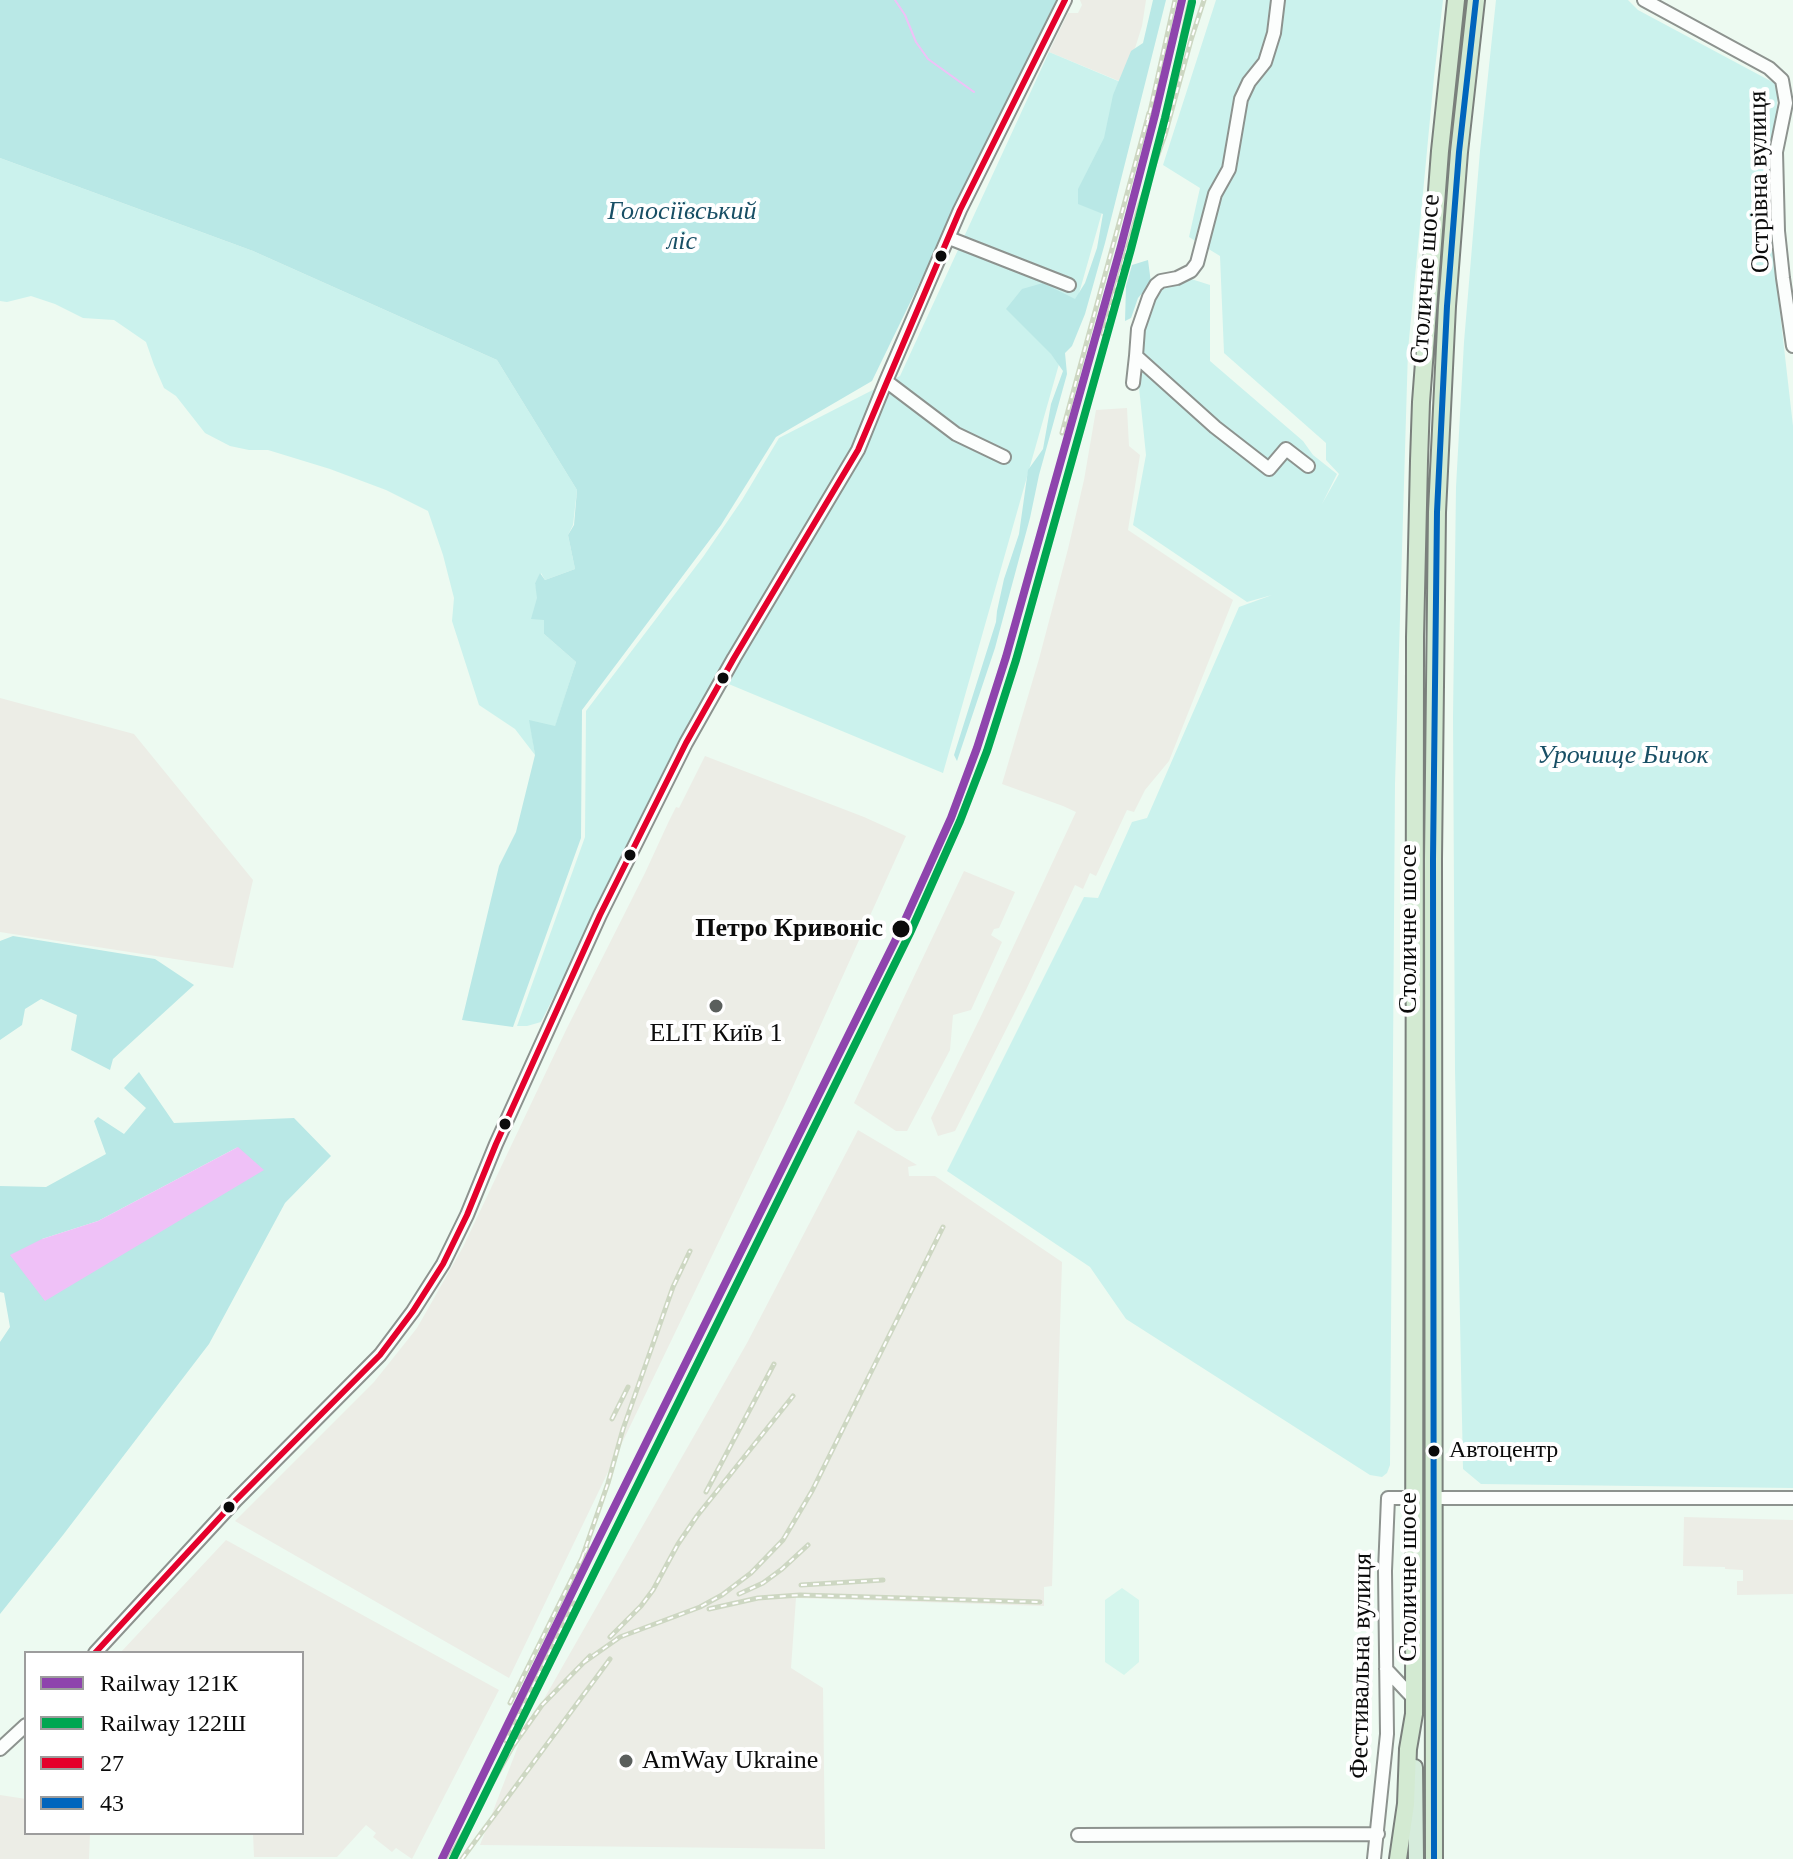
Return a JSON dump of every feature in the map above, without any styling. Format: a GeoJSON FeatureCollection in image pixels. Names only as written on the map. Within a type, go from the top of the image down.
{"type":"FeatureCollection","features":[{"type":"Feature","properties":{"kind":"highway","name":"Столичне шосе"},"geometry":{"type":"LineString","coordinates":[[1414,1706],[1415,637],[1419,461],[1439,165],[1456,0]]}},
{"type":"Feature","properties":{"kind":"highway","name":"Столичне шосе"},"geometry":{"type":"LineString","coordinates":[[1434,1859],[1433,844],[1437,512],[1447,306],[1459,152],[1476,0]]}},
{"type":"Feature","properties":{"kind":"highway"},"geometry":{"type":"LineString","coordinates":[[1398,1859],[1414,1706]]}},
{"type":"Feature","properties":{"kind":"main road","name":"Столичне шосе"},"geometry":{"type":"LineString","coordinates":[[1414,1706],[1416,1859]]}},
{"type":"Feature","properties":{"kind":"street"},"geometry":{"type":"LineString","coordinates":[[97,1651],[236,1500],[380,1355],[443,1264],[600,915],[686,743],[858,450],[949,238],[1065,0]]}},
{"type":"Feature","properties":{"kind":"street"},"geometry":{"type":"LineString","coordinates":[[1133,383],[1138,329],[1149,297],[1161,281],[1191,271],[1197,263],[1215,194],[1229,169],[1241,99],[1249,82],[1265,62],[1274,33],[1278,0]]}},
{"type":"Feature","properties":{"kind":"street","name":"Острівна вулиця"},"geometry":{"type":"LineString","coordinates":[[1644,0],[1769,68],[1782,80],[1786,103],[1776,152],[1778,231],[1793,346]]}},
{"type":"Feature","properties":{"kind":"street"},"geometry":{"type":"LineString","coordinates":[[949,238],[1069,285]]}},
{"type":"Feature","properties":{"kind":"street"},"geometry":{"type":"LineString","coordinates":[[1136,356],[1215,427],[1269,469],[1286,449],[1308,466]]}},
{"type":"Feature","properties":{"kind":"street"},"geometry":{"type":"LineString","coordinates":[[886,381],[956,434],[1004,457]]}},
{"type":"Feature","properties":{"kind":"street","name":"Фестивальна вулиця"},"geometry":{"type":"LineString","coordinates":[[1374,1859],[1387,1734],[1385,1571],[1388,1498],[1414,1498]]}},
{"type":"Feature","properties":{"kind":"street"},"geometry":{"type":"LineString","coordinates":[[1433,1498],[1793,1498]]}},
{"type":"Feature","properties":{"kind":"street"},"geometry":{"type":"LineString","coordinates":[[1386,1669],[1414,1706]]}},
{"type":"Feature","properties":{"kind":"street"},"geometry":{"type":"LineString","coordinates":[[0,1749],[24,1727]]}},
{"type":"Feature","properties":{"kind":"street"},"geometry":{"type":"LineString","coordinates":[[1078,1835],[1378,1834]]}},
{"type":"Feature","properties":{"kind":"shaded area"},"geometry":{"type":"Polygon","coordinates":[[[1080,0],[1146,0],[1142,26],[1126,77],[1119,81],[1049,52],[1068,13],[1078,13],[1082,5],[1080,0]]]}},
{"type":"Feature","properties":{"kind":"shaded area"},"geometry":{"type":"Polygon","coordinates":[[[1127,408],[1129,446],[1140,455],[1128,530],[1233,600],[1169,761],[1145,790],[1134,812],[1127,810],[1096,876],[1090,873],[1083,889],[1075,885],[955,1131],[938,1136],[931,1118],[1076,812],[1002,784],[1068,549],[1096,410],[1127,408]]]}},
{"type":"Feature","properties":{"kind":"shaded area"},"geometry":{"type":"Polygon","coordinates":[[[0,698],[134,734],[253,880],[233,968],[0,932],[0,698]]]}},
{"type":"Feature","properties":{"kind":"shaded area"},"geometry":{"type":"Polygon","coordinates":[[[705,756],[906,836],[785,1104],[509,1678],[235,1521],[374,1382],[417,1328],[463,1247],[668,823],[705,756]]]}},
{"type":"Feature","properties":{"kind":"shaded area"},"geometry":{"type":"Polygon","coordinates":[[[964,871],[1015,892],[999,928],[994,929],[991,935],[1002,942],[971,1010],[953,1015],[950,1050],[907,1131],[896,1131],[854,1103],[964,871]]]}},
{"type":"Feature","properties":{"kind":"shaded area"},"geometry":{"type":"Polygon","coordinates":[[[858,1130],[917,1165],[908,1167],[909,1176],[935,1176],[1062,1262],[1052,1586],[1044,1587],[1044,1606],[796,1598],[791,1668],[823,1688],[825,1849],[480,1845],[520,1741],[747,1343],[858,1130]]]}},
{"type":"Feature","properties":{"kind":"shaded area"},"geometry":{"type":"Polygon","coordinates":[[[238,1147],[264,1170],[45,1301],[10,1255],[42,1239],[98,1221],[238,1147]]]}},
{"type":"Feature","properties":{"kind":"shaded area"},"geometry":{"type":"Polygon","coordinates":[[[1684,1517],[1793,1520],[1793,1594],[1737,1595],[1737,1581],[1743,1581],[1743,1570],[1683,1566],[1684,1517]]]}},
{"type":"Feature","properties":{"kind":"shaded area"},"geometry":{"type":"Polygon","coordinates":[[[226,1540],[499,1690],[412,1859],[396,1848],[392,1852],[373,1837],[376,1833],[366,1825],[337,1857],[254,1857],[253,1835],[304,1835],[304,1651],[122,1651],[226,1540]]]}},
{"type":"Feature","properties":{"kind":"shaded area"},"geometry":{"type":"Polygon","coordinates":[[[1122,1588],[1139,1600],[1139,1662],[1124,1675],[1105,1662],[1105,1600],[1122,1588]]]}},
{"type":"Feature","properties":{"kind":"shaded area"},"geometry":{"type":"Polygon","coordinates":[[[0,1795],[24,1799],[24,1835],[90,1835],[89,1859],[0,1859],[0,1795]]]}},
{"type":"Feature","properties":{"kind":"green space","name":"Голосіївський ліс"},"geometry":{"type":"Polygon","coordinates":[[[0,0],[1057,0],[872,381],[776,437],[721,525],[582,710],[581,838],[513,1027],[462,1020],[499,866],[516,832],[535,755],[529,720],[555,726],[576,662],[544,634],[544,620],[531,619],[537,598],[535,583],[540,573],[545,580],[575,569],[568,535],[574,525],[577,490],[497,360],[253,251],[0,158],[0,0]]]}},
{"type":"Feature","properties":{"kind":"green space"},"geometry":{"type":"Polygon","coordinates":[[[1153,0],[1166,0],[1105,243],[1085,314],[1072,346],[1065,353],[1067,374],[1030,518],[995,648],[957,761],[954,755],[996,622],[1004,579],[1019,534],[1028,470],[1043,449],[1051,404],[1063,371],[1051,354],[1006,309],[1022,289],[1043,283],[1075,299],[1085,283],[1097,248],[1103,214],[1078,204],[1078,189],[1104,138],[1113,95],[1131,51],[1143,43],[1153,0]]]}},
{"type":"Feature","properties":{"kind":"green space"},"geometry":{"type":"Polygon","coordinates":[[[1216,0],[1443,0],[1408,350],[1395,784],[1390,1465],[1382,1477],[1370,1475],[1126,1319],[1090,1267],[947,1171],[1084,897],[1098,898],[1132,822],[1147,818],[1239,607],[1272,595],[1247,602],[1133,525],[1146,455],[1134,339],[1159,285],[1185,277],[1210,285],[1210,361],[1337,474],[1322,504],[1339,474],[1326,460],[1326,443],[1224,353],[1220,256],[1189,237],[1200,188],[1163,165],[1216,0]]]}},
{"type":"Feature","properties":{"kind":"green space","name":"Урочище Бичок"},"geometry":{"type":"Polygon","coordinates":[[[1496,0],[1628,0],[1638,10],[1778,85],[1770,225],[1793,426],[1793,1488],[1481,1484],[1463,1469],[1455,1070],[1453,717],[1456,487],[1464,342],[1496,0]]]}},
{"type":"Feature","properties":{"kind":"green space"},"geometry":{"type":"Polygon","coordinates":[[[1049,52],[1137,89],[943,773],[719,680],[683,742],[541,1022],[517,1026],[585,837],[586,711],[703,557],[779,438],[900,376],[1049,52]]]}},
{"type":"Feature","properties":{"kind":"green space"},"geometry":{"type":"Polygon","coordinates":[[[0,158],[253,251],[497,360],[577,490],[573,525],[568,535],[575,569],[545,580],[541,573],[535,583],[544,620],[544,634],[576,662],[555,727],[530,721],[535,755],[515,729],[479,705],[452,621],[454,598],[428,511],[386,490],[330,469],[268,450],[230,446],[205,433],[176,396],[164,388],[146,342],[114,320],[83,318],[31,296],[0,301],[0,158]]]}},
{"type":"Feature","properties":{"kind":"green space"},"geometry":{"type":"Polygon","coordinates":[[[1148,260],[1151,283],[1138,298],[1131,318],[1125,321],[1126,286],[1132,265],[1148,260]]]}},
{"type":"Feature","properties":{"kind":"green space"},"geometry":{"type":"Polygon","coordinates":[[[13,936],[155,959],[194,985],[113,1059],[110,1070],[71,1050],[77,1015],[41,999],[25,1009],[22,1025],[0,1040],[0,941],[13,936]]]}},
{"type":"Feature","properties":{"kind":"green space"},"geometry":{"type":"Polygon","coordinates":[[[139,1072],[174,1123],[294,1118],[331,1156],[285,1203],[209,1344],[0,1614],[0,1342],[10,1327],[4,1293],[0,1292],[0,1186],[46,1187],[106,1154],[94,1121],[98,1117],[124,1134],[146,1108],[124,1088],[139,1072]],[[238,1147],[98,1221],[42,1239],[44,1300],[238,1147]]]}},
{"type":"Feature","properties":{"kind":"waterway"},"geometry":{"type":"LineString","coordinates":[[895,0],[928,59],[974,92]]}},
{"type":"Feature","properties":{"kind":"railway"},"geometry":{"type":"LineString","coordinates":[[1147,125],[1175,0]]}},
{"type":"Feature","properties":{"kind":"railway"},"geometry":{"type":"LineString","coordinates":[[1182,37],[1190,0]]}},
{"type":"Feature","properties":{"kind":"railway"},"geometry":{"type":"LineString","coordinates":[[1103,334],[1204,0]]}},
{"type":"Feature","properties":{"kind":"railway"},"geometry":{"type":"LineString","coordinates":[[1062,433],[1149,113]]}},
{"type":"Feature","properties":{"kind":"railway"},"geometry":{"type":"LineString","coordinates":[[583,1663],[620,1637],[700,1607],[722,1595],[751,1573],[783,1540],[812,1491],[943,1227]]}},
{"type":"Feature","properties":{"kind":"railway"},"geometry":{"type":"LineString","coordinates":[[582,1558],[623,1429],[673,1287],[690,1251]]}},
{"type":"Feature","properties":{"kind":"railway"},"geometry":{"type":"LineString","coordinates":[[706,1492],[774,1364]]}},
{"type":"Feature","properties":{"kind":"railway"},"geometry":{"type":"LineString","coordinates":[[612,1419],[628,1387]]}},
{"type":"Feature","properties":{"kind":"railway"},"geometry":{"type":"LineString","coordinates":[[610,1637],[641,1606],[697,1516],[793,1396]]}},
{"type":"Feature","properties":{"kind":"railway"},"geometry":{"type":"LineString","coordinates":[[739,1594],[763,1583],[808,1545]]}},
{"type":"Feature","properties":{"kind":"railway"},"geometry":{"type":"LineString","coordinates":[[510,1703],[587,1548]]}},
{"type":"Feature","properties":{"kind":"railway"},"geometry":{"type":"LineString","coordinates":[[801,1585],[883,1580]]}},
{"type":"Feature","properties":{"kind":"railway"},"geometry":{"type":"LineString","coordinates":[[709,1609],[758,1598],[800,1595],[1040,1602]]}},
{"type":"Feature","properties":{"kind":"railway"},"geometry":{"type":"LineString","coordinates":[[506,1741],[574,1603]]}},
{"type":"Feature","properties":{"kind":"railway"},"geometry":{"type":"LineString","coordinates":[[449,1859],[513,1746],[542,1705],[590,1656]]}},
{"type":"Feature","properties":{"kind":"railway"},"geometry":{"type":"LineString","coordinates":[[462,1859],[610,1659]]}},
{"type":"Feature","properties":{"kind":"rail line","name":"121К"},"geometry":{"type":"LineString","coordinates":[[442,1859],[901,929],[951,818],[1006,657],[1121,246],[1182,0]]}},
{"type":"Feature","properties":{"kind":"rail line","name":"122Ш"},"geometry":{"type":"LineString","coordinates":[[453,1859],[910,933],[960,821],[987,751],[1016,660],[1131,249],[1192,2]]}},
{"type":"Feature","properties":{"kind":"transit line","name":"27"},"geometry":{"type":"LineString","coordinates":[[97,1651],[236,1500],[380,1355],[443,1264],[600,915],[686,743],[858,450],[960,210],[1065,0]]}},
{"type":"Feature","properties":{"kind":"transit line","name":"43"},"geometry":{"type":"LineString","coordinates":[[1434,1859],[1433,859],[1437,512],[1447,306],[1459,152],[1476,0]]}},
{"type":"Feature","properties":{"kind":"place","name":"Петро Кривоніс"},"geometry":{"type":"Point","coordinates":[901,929]}},
{"type":"Feature","properties":{"kind":"place","name":"ELIT Київ 1"},"geometry":{"type":"Point","coordinates":[716,1006]}},
{"type":"Feature","properties":{"kind":"place","name":"Автоцентр"},"geometry":{"type":"Point","coordinates":[1434,1451]}},
{"type":"Feature","properties":{"kind":"place","name":"AmWay Ukraine"},"geometry":{"type":"Point","coordinates":[626,1761]}}]}
